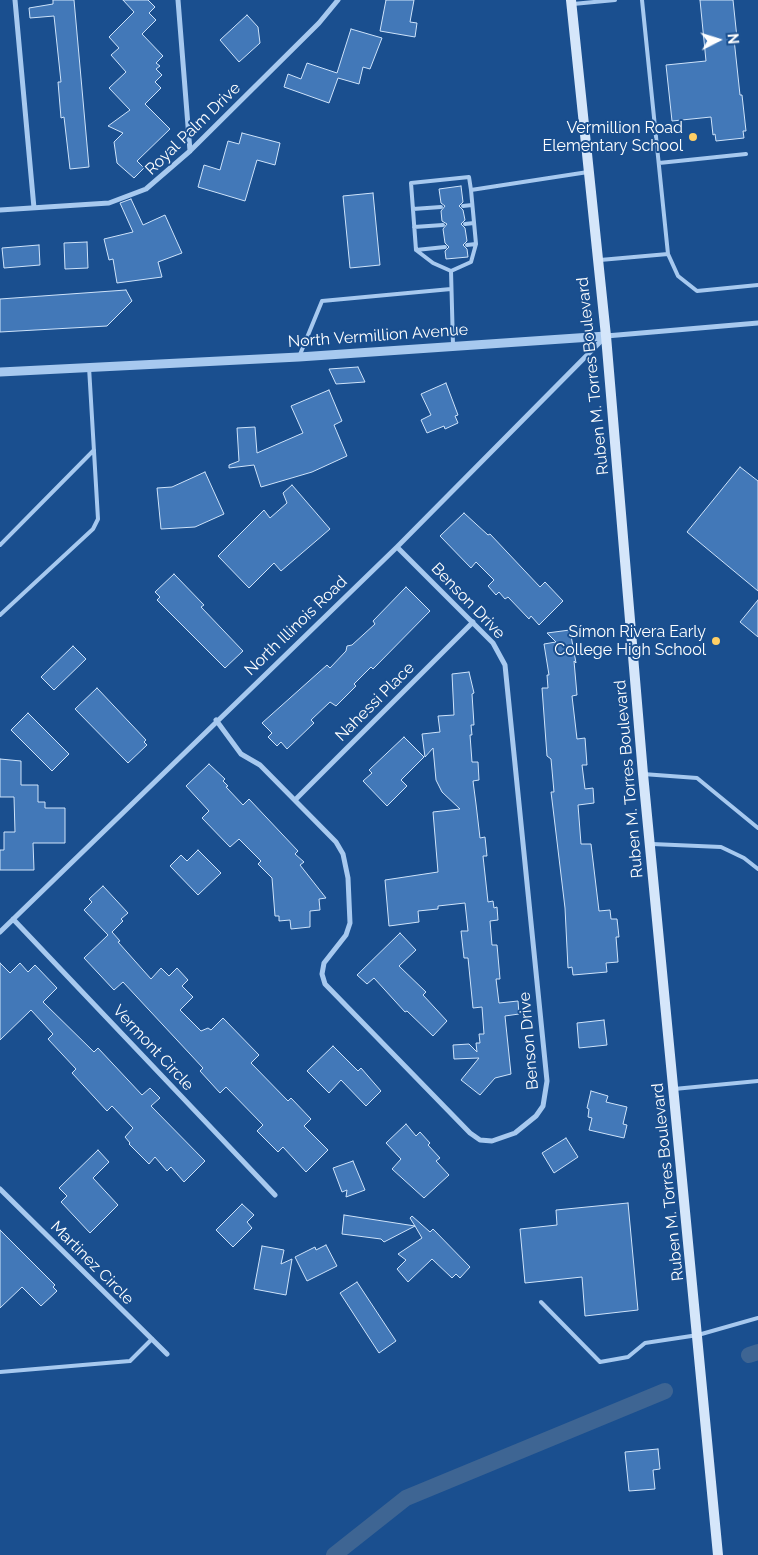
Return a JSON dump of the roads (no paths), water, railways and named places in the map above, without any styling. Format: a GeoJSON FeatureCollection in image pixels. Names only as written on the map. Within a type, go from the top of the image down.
{"type":"FeatureCollection","features":[{"type":"Feature","properties":{"kind":"main road","name":"Ruben M. Torres Boulevard"},"geometry":{"type":"LineString","coordinates":[[571,2],[606,336],[643,774],[718,1555]]}},
{"type":"Feature","properties":{"kind":"street"},"geometry":{"type":"LineString","coordinates":[[15,0],[34,208]]}},
{"type":"Feature","properties":{"kind":"street"},"geometry":{"type":"LineString","coordinates":[[178,0],[190,150]]}},
{"type":"Feature","properties":{"kind":"street","name":"Royal Palm Drive"},"geometry":{"type":"LineString","coordinates":[[0,210],[109,203],[146,190],[190,150],[319,23],[338,0]]}},
{"type":"Feature","properties":{"kind":"street","name":"North Vermillion Avenue"},"geometry":{"type":"LineString","coordinates":[[0,372],[299,357],[606,336],[758,322]]}},
{"type":"Feature","properties":{"kind":"street","name":"North Illinois Road"},"geometry":{"type":"LineString","coordinates":[[0,932],[216,720],[397,547],[606,336]]}},
{"type":"Feature","properties":{"kind":"street","name":"Benson Drive"},"geometry":{"type":"LineString","coordinates":[[216,720],[241,754],[260,765],[336,842],[343,854],[348,878],[350,923],[346,935],[324,963],[322,974],[325,984],[470,1133],[480,1140],[492,1142],[515,1133],[536,1116],[543,1106],[547,1081],[505,665],[493,643],[397,547]]}},
{"type":"Feature","properties":{"kind":"street","name":"Nahessi Place"},"geometry":{"type":"LineString","coordinates":[[295,800],[473,622]]}},
{"type":"Feature","properties":{"kind":"street","name":"Vermont Circle"},"geometry":{"type":"LineString","coordinates":[[13,919],[275,1195]]}},
{"type":"Feature","properties":{"kind":"street","name":"Martinez Circle"},"geometry":{"type":"LineString","coordinates":[[0,1189],[167,1354]]}},
{"type":"Feature","properties":{"kind":"lane"},"geometry":{"type":"LineString","coordinates":[[571,2],[615,0]]}},
{"type":"Feature","properties":{"kind":"lane"},"geometry":{"type":"LineString","coordinates":[[642,0],[668,254],[678,276],[697,291],[758,285]]}},
{"type":"Feature","properties":{"kind":"lane"},"geometry":{"type":"LineString","coordinates":[[658,163],[746,154]]}},
{"type":"Feature","properties":{"kind":"lane"},"geometry":{"type":"LineString","coordinates":[[471,190],[588,172]]}},
{"type":"Feature","properties":{"kind":"lane"},"geometry":{"type":"LineString","coordinates":[[469,177],[471,190],[476,244],[471,262],[451,271],[433,263],[416,250],[410,183],[469,177]]}},
{"type":"Feature","properties":{"kind":"lane"},"geometry":{"type":"LineString","coordinates":[[463,206],[472,205]]}},
{"type":"Feature","properties":{"kind":"lane"},"geometry":{"type":"LineString","coordinates":[[413,209],[441,207]]}},
{"type":"Feature","properties":{"kind":"lane"},"geometry":{"type":"LineString","coordinates":[[465,224],[474,223]]}},
{"type":"Feature","properties":{"kind":"lane"},"geometry":{"type":"LineString","coordinates":[[414,227],[443,225]]}},
{"type":"Feature","properties":{"kind":"lane"},"geometry":{"type":"LineString","coordinates":[[467,245],[476,244]]}},
{"type":"Feature","properties":{"kind":"lane"},"geometry":{"type":"LineString","coordinates":[[416,250],[445,247]]}},
{"type":"Feature","properties":{"kind":"lane"},"geometry":{"type":"LineString","coordinates":[[597,260],[668,254]]}},
{"type":"Feature","properties":{"kind":"lane"},"geometry":{"type":"LineString","coordinates":[[451,271],[453,345]]}},
{"type":"Feature","properties":{"kind":"lane"},"geometry":{"type":"LineString","coordinates":[[299,357],[322,301],[450,289]]}},
{"type":"Feature","properties":{"kind":"lane"},"geometry":{"type":"LineString","coordinates":[[0,615],[92,528],[98,519],[89,367]]}},
{"type":"Feature","properties":{"kind":"lane"},"geometry":{"type":"LineString","coordinates":[[0,545],[94,450]]}},
{"type":"Feature","properties":{"kind":"lane"},"geometry":{"type":"LineString","coordinates":[[643,774],[697,778],[758,828]]}},
{"type":"Feature","properties":{"kind":"lane"},"geometry":{"type":"LineString","coordinates":[[650,844],[721,847],[744,858],[758,869]]}},
{"type":"Feature","properties":{"kind":"lane"},"geometry":{"type":"LineString","coordinates":[[674,1089],[758,1081]]}},
{"type":"Feature","properties":{"kind":"lane"},"geometry":{"type":"LineString","coordinates":[[541,1302],[600,1362],[628,1358],[645,1343],[698,1335],[758,1318]]}},
{"type":"Feature","properties":{"kind":"lane"},"geometry":{"type":"LineString","coordinates":[[0,1372],[130,1361],[152,1339]]}},
{"type":"Feature","properties":{"kind":"waterway"},"geometry":{"type":"LineString","coordinates":[[749,1355],[758,1352]]}},
{"type":"Feature","properties":{"kind":"waterway"},"geometry":{"type":"LineString","coordinates":[[334,1555],[406,1498],[665,1391]]}},
{"type":"Feature","properties":{"kind":"place","name":"Vermillion Road Elementary School"},"geometry":{"type":"Point","coordinates":[693,137]}},
{"type":"Feature","properties":{"kind":"place","name":"Símon Rivera Early College High School"},"geometry":{"type":"Point","coordinates":[716,641]}}]}
